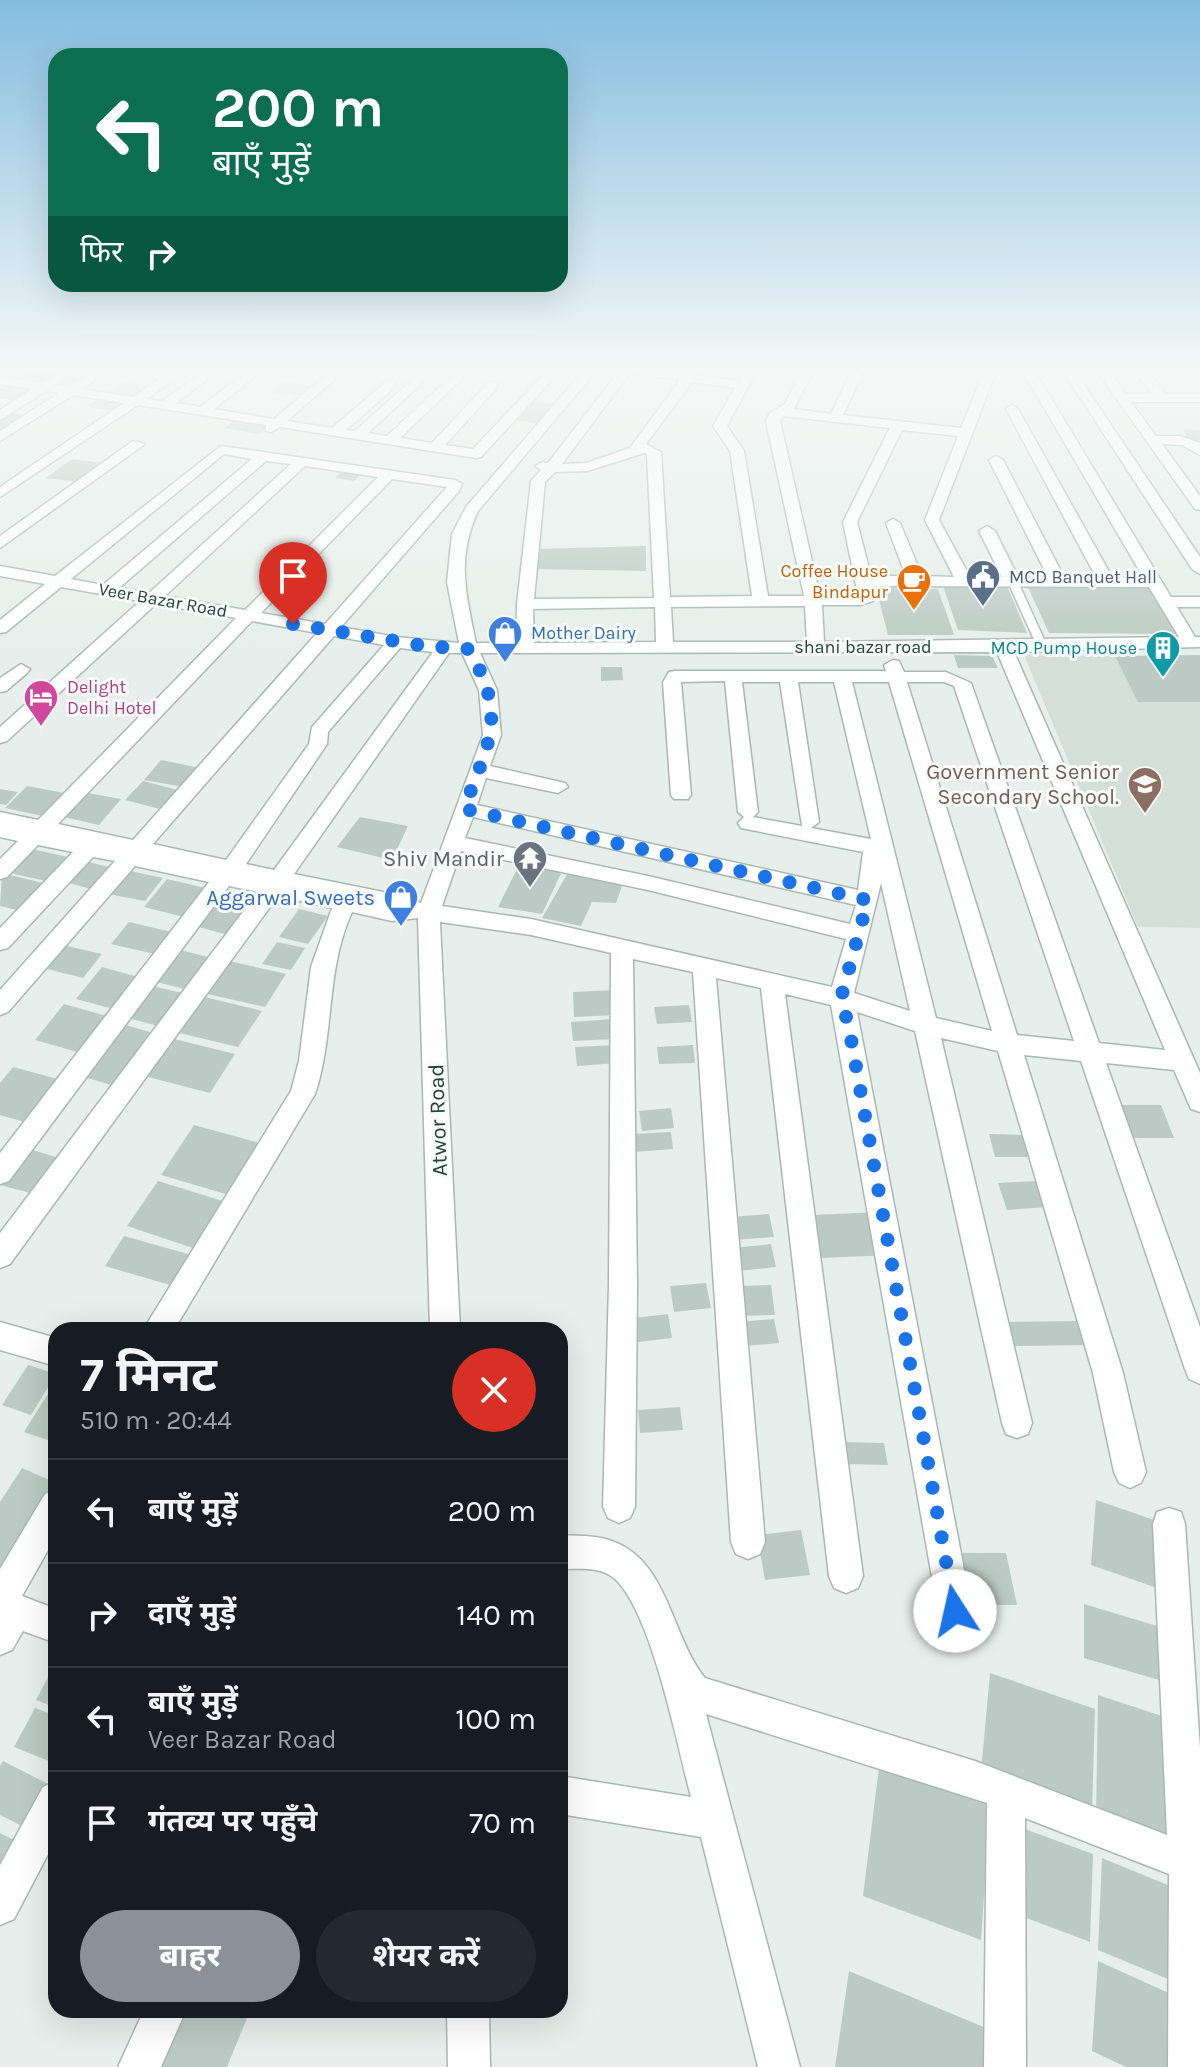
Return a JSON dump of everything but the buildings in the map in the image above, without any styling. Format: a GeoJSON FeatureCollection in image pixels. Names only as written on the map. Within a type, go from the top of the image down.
{"type":"FeatureCollection","features":[{"type":"Feature","properties":{"kind":"street"},"geometry":{"type":"LineString","coordinates":[[0,493],[39,466]]}},
{"type":"Feature","properties":{"kind":"street"},"geometry":{"type":"LineString","coordinates":[[0,543],[107,466]]}},
{"type":"Feature","properties":{"kind":"street"},"geometry":{"type":"LineString","coordinates":[[0,628],[200,466]]}},
{"type":"Feature","properties":{"kind":"street"},"geometry":{"type":"LineString","coordinates":[[107,590],[251,466]]}},
{"type":"Feature","properties":{"kind":"street"},"geometry":{"type":"LineString","coordinates":[[0,737],[297,466]]}},
{"type":"Feature","properties":{"kind":"street"},"geometry":{"type":"LineString","coordinates":[[0,1006],[455,486],[339,466]]}},
{"type":"Feature","properties":{"kind":"street"},"geometry":{"type":"LineString","coordinates":[[419,910],[453,842],[492,735],[492,709],[480,669],[469,649],[455,582],[460,534],[491,466]]}},
{"type":"Feature","properties":{"kind":"street"},"geometry":{"type":"LineString","coordinates":[[542,466],[588,466]]}},
{"type":"Feature","properties":{"kind":"street"},"geometry":{"type":"LineString","coordinates":[[655,466],[663,601],[673,678],[681,795]]}},
{"type":"Feature","properties":{"kind":"street"},"geometry":{"type":"LineString","coordinates":[[739,466],[761,600]]}},
{"type":"Feature","properties":{"kind":"street"},"geometry":{"type":"LineString","coordinates":[[783,466],[813,600],[816,647]]}},
{"type":"Feature","properties":{"kind":"street"},"geometry":{"type":"LineString","coordinates":[[525,604],[865,600],[867,595],[850,522],[877,466]]}},
{"type":"Feature","properties":{"kind":"street"},"geometry":{"type":"LineString","coordinates":[[954,466],[932,520],[965,582]]}},
{"type":"Feature","properties":{"kind":"street"},"geometry":{"type":"LineString","coordinates":[[999,466],[1059,582]]}},
{"type":"Feature","properties":{"kind":"street"},"geometry":{"type":"LineString","coordinates":[[1044,466],[1107,582]]}},
{"type":"Feature","properties":{"kind":"street"},"geometry":{"type":"LineString","coordinates":[[1085,466],[1154,582],[1195,642]]}},
{"type":"Feature","properties":{"kind":"street"},"geometry":{"type":"LineString","coordinates":[[1132,466],[1200,569]]}},
{"type":"Feature","properties":{"kind":"street"},"geometry":{"type":"LineString","coordinates":[[1173,466],[1200,506]]}},
{"type":"Feature","properties":{"kind":"street"},"geometry":{"type":"LineString","coordinates":[[525,647],[525,604],[536,487],[543,473],[551,468]]}},
{"type":"Feature","properties":{"kind":"street"},"geometry":{"type":"LineString","coordinates":[[0,872],[389,474]]}},
{"type":"Feature","properties":{"kind":"street"},"geometry":{"type":"LineString","coordinates":[[893,523],[916,581]]}},
{"type":"Feature","properties":{"kind":"street"},"geometry":{"type":"LineString","coordinates":[[987,531],[1013,582]]}},
{"type":"Feature","properties":{"kind":"street","name":"Veer Bazar Road"},"geometry":{"type":"LineString","coordinates":[[0,571],[396,642],[469,649],[525,647]]}},
{"type":"Feature","properties":{"kind":"street"},"geometry":{"type":"LineString","coordinates":[[864,581],[1154,582]]}},
{"type":"Feature","properties":{"kind":"street"},"geometry":{"type":"LineString","coordinates":[[1167,602],[1200,602]]}},
{"type":"Feature","properties":{"kind":"street"},"geometry":{"type":"LineString","coordinates":[[0,1173],[228,872],[314,751],[319,731],[396,642]]}},
{"type":"Feature","properties":{"kind":"street","name":"shani bazar road"},"geometry":{"type":"LineString","coordinates":[[525,647],[886,648],[1195,642]]}},
{"type":"Feature","properties":{"kind":"street"},"geometry":{"type":"LineString","coordinates":[[1003,647],[1200,1102]]}},
{"type":"Feature","properties":{"kind":"street"},"geometry":{"type":"LineString","coordinates":[[0,1255],[277,882],[444,648]]}},
{"type":"Feature","properties":{"kind":"street"},"geometry":{"type":"LineString","coordinates":[[886,648],[1108,1373],[1130,1472]]}},
{"type":"Feature","properties":{"kind":"street"},"geometry":{"type":"LineString","coordinates":[[0,687],[21,669]]}},
{"type":"Feature","properties":{"kind":"street"},"geometry":{"type":"LineString","coordinates":[[733,676],[748,818],[874,847],[868,900],[841,998],[955,1611]]}},
{"type":"Feature","properties":{"kind":"street"},"geometry":{"type":"LineString","coordinates":[[788,676],[809,822]]}},
{"type":"Feature","properties":{"kind":"street"},"geometry":{"type":"LineString","coordinates":[[842,677],[1017,1423]]}},
{"type":"Feature","properties":{"kind":"street"},"geometry":{"type":"LineString","coordinates":[[673,678],[946,677],[958,680],[966,687],[1200,1369]]}},
{"type":"Feature","properties":{"kind":"street"},"geometry":{"type":"LineString","coordinates":[[479,770],[558,787]]}},
{"type":"Feature","properties":{"kind":"street"},"geometry":{"type":"LineString","coordinates":[[464,809],[868,900]]}},
{"type":"Feature","properties":{"kind":"street"},"geometry":{"type":"LineString","coordinates":[[0,819],[87,850],[133,852]]}},
{"type":"Feature","properties":{"kind":"street"},"geometry":{"type":"LineString","coordinates":[[0,830],[38,833],[277,882],[398,903],[419,910],[493,919],[841,998],[925,1025],[1009,1044],[1183,1061]]}},
{"type":"Feature","properties":{"kind":"street"},"geometry":{"type":"LineString","coordinates":[[453,842],[648,883],[859,934]]}},
{"type":"Feature","properties":{"kind":"street"},"geometry":{"type":"LineString","coordinates":[[0,942],[87,850]]}},
{"type":"Feature","properties":{"kind":"street"},"geometry":{"type":"LineString","coordinates":[[277,882],[345,904],[392,913],[419,910]]}},
{"type":"Feature","properties":{"kind":"street"},"geometry":{"type":"LineString","coordinates":[[163,1322],[302,1094],[315,1055],[317,1007],[325,953],[333,927],[345,904]]}},
{"type":"Feature","properties":{"kind":"street","name":"Atwor Road"},"geometry":{"type":"LineString","coordinates":[[419,910],[445,1322]]}},
{"type":"Feature","properties":{"kind":"street"},"geometry":{"type":"LineString","coordinates":[[619,1507],[623,1285],[622,949]]}},
{"type":"Feature","properties":{"kind":"street"},"geometry":{"type":"LineString","coordinates":[[704,968],[748,1542]]}},
{"type":"Feature","properties":{"kind":"street"},"geometry":{"type":"LineString","coordinates":[[772,983],[846,1576]]}},
{"type":"Feature","properties":{"kind":"street"},"geometry":{"type":"LineString","coordinates":[[0,1336],[48,1350]]}},
{"type":"Feature","properties":{"kind":"street"},"geometry":{"type":"LineString","coordinates":[[48,1522],[4,1614],[48,1624]]}},
{"type":"Feature","properties":{"kind":"street"},"geometry":{"type":"LineString","coordinates":[[1169,1524],[1194,1864],[1189,2067]]}},
{"type":"Feature","properties":{"kind":"street"},"geometry":{"type":"LineString","coordinates":[[568,1553],[610,1558],[627,1567],[638,1581],[676,1671],[779,2067]]}},
{"type":"Feature","properties":{"kind":"street"},"geometry":{"type":"LineString","coordinates":[[676,1671],[694,1692],[1006,1792],[1194,1864]]}},
{"type":"Feature","properties":{"kind":"street"},"geometry":{"type":"LineString","coordinates":[[1005,2067],[1006,1792]]}},
{"type":"Feature","properties":{"kind":"street"},"geometry":{"type":"LineString","coordinates":[[568,1796],[716,1820]]}},
{"type":"Feature","properties":{"kind":"street"},"geometry":{"type":"LineString","coordinates":[[0,1905],[48,1815]]}},
{"type":"Feature","properties":{"kind":"street"},"geometry":{"type":"LineString","coordinates":[[139,2067],[161,2018]]}},
{"type":"Feature","properties":{"kind":"street"},"geometry":{"type":"LineString","coordinates":[[468,2018],[469,2067]]}},
{"type":"Feature","properties":{"kind":"lane"},"geometry":{"type":"LineString","coordinates":[[1013,582],[1042,646]]}},
{"type":"Feature","properties":{"kind":"shaded area","name":"Government Senior Secondary School."},"geometry":{"type":"Polygon","coordinates":[[[1024,655],[1115,656],[1138,701],[1200,702],[1200,928],[1138,927],[1024,655]]]}},
{"type":"Feature","properties":{"kind":"place","name":"MCD Banquet Hall"},"geometry":{"type":"Point","coordinates":[983,608]}},
{"type":"Feature","properties":{"kind":"place","name":"Coffee House Bindapur"},"geometry":{"type":"Point","coordinates":[914,612]}},
{"type":"Feature","properties":{"kind":"place","name":"Mother Dairy"},"geometry":{"type":"Point","coordinates":[505,664]}},
{"type":"Feature","properties":{"kind":"place","name":"MCD Pump House"},"geometry":{"type":"Point","coordinates":[1163,679]}},
{"type":"Feature","properties":{"kind":"place","name":"Delight Delhi Hotel"},"geometry":{"type":"Point","coordinates":[41,728]}},
{"type":"Feature","properties":{"kind":"place","name":"Government Senior Secondary School."},"geometry":{"type":"Point","coordinates":[1145,815]}},
{"type":"Feature","properties":{"kind":"place","name":"Shiv Mandir"},"geometry":{"type":"Point","coordinates":[530,889]}},
{"type":"Feature","properties":{"kind":"place","name":"Aggarwal Sweets"},"geometry":{"type":"Point","coordinates":[401,928]}},
{"type":"Feature","properties":{"kind":"route"},"geometry":{"type":"LineString","coordinates":[[293,624],[396,642],[469,649],[488,690],[492,735],[464,809],[868,900],[841,998],[955,1611]]}}]}
